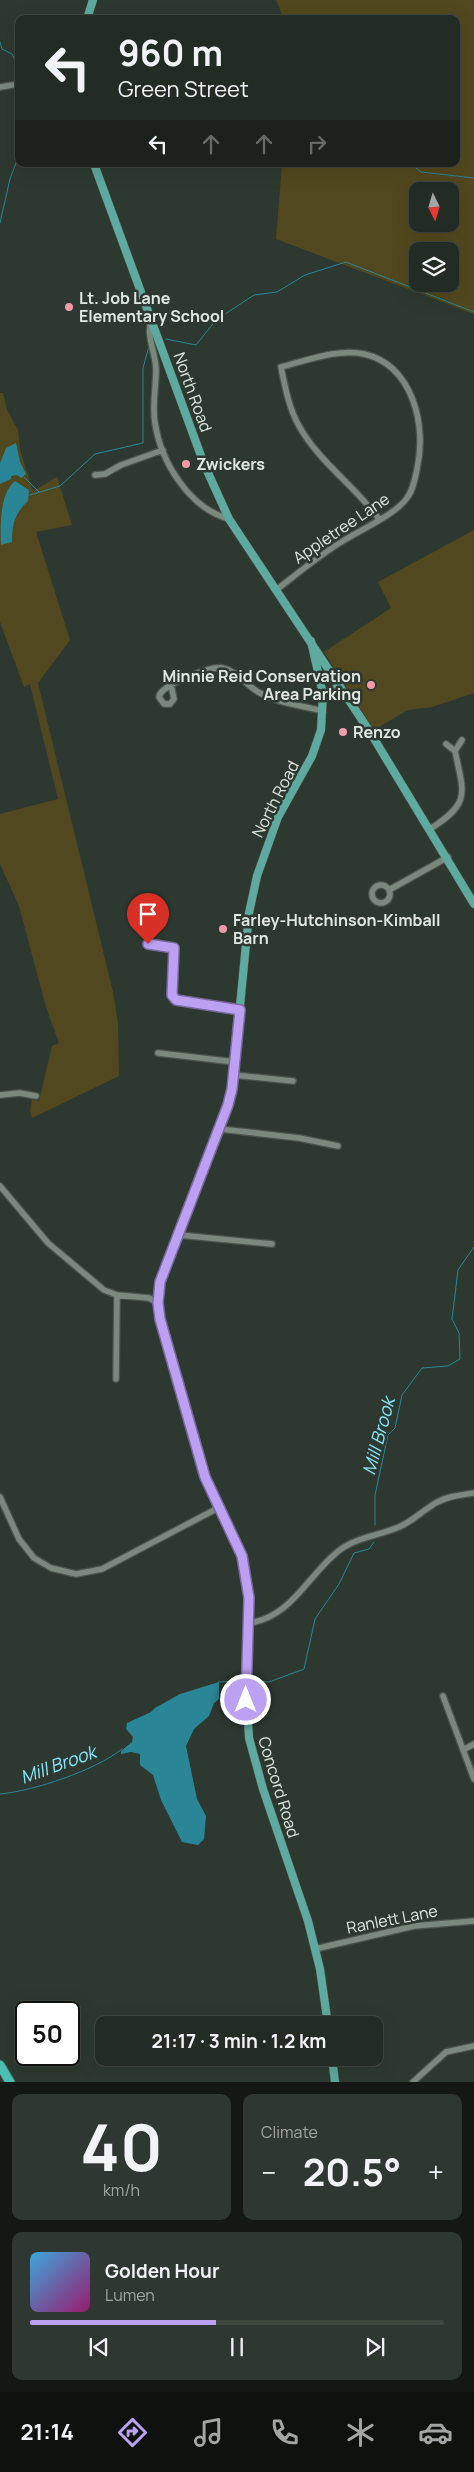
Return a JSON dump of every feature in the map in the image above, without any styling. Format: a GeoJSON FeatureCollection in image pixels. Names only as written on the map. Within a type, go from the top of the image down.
{"type":"FeatureCollection","features":[{"type":"Feature","properties":{"kind":"highway"},"geometry":{"type":"LineString","coordinates":[[0,2066],[10,2082]]}},
{"type":"Feature","properties":{"kind":"main road"},"geometry":{"type":"LineString","coordinates":[[88,15],[93,0]]}},
{"type":"Feature","properties":{"kind":"main road","name":"North Road"},"geometry":{"type":"LineString","coordinates":[[95,167],[204,464],[229,519],[340,687],[448,858],[474,904]]}},
{"type":"Feature","properties":{"kind":"main road","name":"North Road"},"geometry":{"type":"LineString","coordinates":[[240,1010],[249,913],[257,876],[278,817],[315,750],[321,730],[322,694],[313,645]]}},
{"type":"Feature","properties":{"kind":"main road"},"geometry":{"type":"LineString","coordinates":[[322,694],[340,687]]}},
{"type":"Feature","properties":{"kind":"main road","name":"Concord Road"},"geometry":{"type":"LineString","coordinates":[[240,1010],[232,1089],[220,1129],[160,1282],[158,1303],[160,1319],[195,1448],[210,1490],[220,1507],[242,1556],[248,1584],[249,1623],[246,1688],[249,1738],[263,1789],[295,1876],[316,1949],[327,2016]]}},
{"type":"Feature","properties":{"kind":"main road"},"geometry":{"type":"LineString","coordinates":[[333,2066],[334,2081]]}},
{"type":"Feature","properties":{"kind":"street"},"geometry":{"type":"LineString","coordinates":[[0,87],[15,85]]}},
{"type":"Feature","properties":{"kind":"street"},"geometry":{"type":"LineString","coordinates":[[152,319],[149,329],[156,367],[155,422],[163,450],[185,489],[213,512],[229,519]]}},
{"type":"Feature","properties":{"kind":"street","name":"Appletree Lane"},"geometry":{"type":"LineString","coordinates":[[276,590],[326,552],[379,519],[406,499],[417,473],[421,432],[415,405],[406,386],[383,362],[360,353],[339,354],[282,367],[290,405],[302,430],[316,450],[364,499],[379,519]]}},
{"type":"Feature","properties":{"kind":"street"},"geometry":{"type":"LineString","coordinates":[[95,475],[105,474],[121,465],[163,450]]}},
{"type":"Feature","properties":{"kind":"street"},"geometry":{"type":"LineString","coordinates":[[171,685],[206,669],[222,668],[236,673],[261,694],[323,711]]}},
{"type":"Feature","properties":{"kind":"street"},"geometry":{"type":"LineString","coordinates":[[455,751],[462,740]]}},
{"type":"Feature","properties":{"kind":"street"},"geometry":{"type":"LineString","coordinates":[[430,829],[451,814],[461,799],[462,788],[455,751],[446,744]]}},
{"type":"Feature","properties":{"kind":"street"},"geometry":{"type":"LineString","coordinates":[[389,890],[448,858]]}},
{"type":"Feature","properties":{"kind":"street"},"geometry":{"type":"LineString","coordinates":[[148,944],[174,948],[173,998],[180,1002],[240,1010]]}},
{"type":"Feature","properties":{"kind":"street"},"geometry":{"type":"LineString","coordinates":[[158,1053],[235,1062]]}},
{"type":"Feature","properties":{"kind":"street"},"geometry":{"type":"LineString","coordinates":[[234,1075],[293,1081]]}},
{"type":"Feature","properties":{"kind":"street"},"geometry":{"type":"LineString","coordinates":[[0,1095],[20,1092],[36,1096]]}},
{"type":"Feature","properties":{"kind":"street"},"geometry":{"type":"LineString","coordinates":[[220,1129],[299,1138],[338,1146]]}},
{"type":"Feature","properties":{"kind":"street"},"geometry":{"type":"LineString","coordinates":[[0,1186],[48,1243],[104,1290],[117,1295],[135,1295],[149,1298],[158,1303]]}},
{"type":"Feature","properties":{"kind":"street"},"geometry":{"type":"LineString","coordinates":[[179,1235],[272,1244]]}},
{"type":"Feature","properties":{"kind":"street"},"geometry":{"type":"LineString","coordinates":[[116,1379],[117,1295]]}},
{"type":"Feature","properties":{"kind":"street"},"geometry":{"type":"LineString","coordinates":[[249,1623],[263,1620],[286,1605],[312,1580],[332,1556],[348,1545],[405,1525],[441,1500],[474,1493]]}},
{"type":"Feature","properties":{"kind":"street"},"geometry":{"type":"LineString","coordinates":[[0,1497],[19,1539],[34,1558],[51,1568],[76,1574],[102,1569],[220,1507]]}},
{"type":"Feature","properties":{"kind":"street"},"geometry":{"type":"LineString","coordinates":[[443,1696],[474,1780]]}},
{"type":"Feature","properties":{"kind":"street"},"geometry":{"type":"LineString","coordinates":[[463,1750],[474,1744]]}},
{"type":"Feature","properties":{"kind":"street","name":"Ranlett Lane"},"geometry":{"type":"LineString","coordinates":[[316,1949],[414,1926],[474,1921]]}},
{"type":"Feature","properties":{"kind":"street"},"geometry":{"type":"LineString","coordinates":[[413,2082],[446,2052],[474,2046]]}},
{"type":"Feature","properties":{"kind":"shaded area"},"geometry":{"type":"Polygon","coordinates":[[[276,0],[474,0],[474,314],[416,292],[459,292],[459,242],[409,242],[409,289],[276,239],[282,167],[460,167],[460,15],[282,15],[276,0]]]}},
{"type":"Feature","properties":{"kind":"shaded area"},"geometry":{"type":"Polygon","coordinates":[[[0,393],[3,393],[7,410],[18,430],[20,450],[33,491],[57,477],[72,525],[36,532],[70,640],[38,683],[113,992],[118,1024],[119,1076],[32,1118],[30,1111],[32,1099],[39,1101],[52,1046],[59,1043],[46,1007],[19,906],[0,864],[0,814],[58,799],[30,684],[24,687],[0,622],[0,393]]]}},
{"type":"Feature","properties":{"kind":"shaded area"},"geometry":{"type":"Polygon","coordinates":[[[474,530],[474,693],[432,707],[408,710],[374,730],[324,652],[391,608],[378,582],[474,530]]]}},
{"type":"Feature","properties":{"kind":"water"},"geometry":{"type":"Polygon","coordinates":[[[16,443],[20,462],[26,474],[21,478],[17,475],[11,476],[11,479],[0,484],[0,463],[6,448],[16,443]]]}},
{"type":"Feature","properties":{"kind":"water"},"geometry":{"type":"Polygon","coordinates":[[[15,481],[29,490],[28,501],[15,519],[12,542],[1,545],[2,510],[6,493],[15,481]]]}},
{"type":"Feature","properties":{"kind":"water"},"geometry":{"type":"Polygon","coordinates":[[[219,1682],[219,1699],[214,1703],[209,1716],[194,1729],[186,1746],[197,1799],[206,1816],[204,1839],[198,1845],[182,1842],[161,1800],[153,1775],[140,1765],[140,1754],[131,1752],[121,1754],[121,1751],[132,1742],[133,1737],[126,1729],[127,1723],[151,1712],[180,1694],[219,1682]]]}},
{"type":"Feature","properties":{"kind":"waterway"},"geometry":{"type":"LineString","coordinates":[[0,42],[2,49],[12,54],[15,60]]}},
{"type":"Feature","properties":{"kind":"waterway"},"geometry":{"type":"LineString","coordinates":[[0,223],[15,166]]}},
{"type":"Feature","properties":{"kind":"waterway"},"geometry":{"type":"LineString","coordinates":[[415,167],[421,172],[474,178]]}},
{"type":"Feature","properties":{"kind":"waterway"},"geometry":{"type":"LineString","coordinates":[[166,339],[196,345],[216,320],[254,295],[277,292],[305,275],[346,262],[474,312]]}},
{"type":"Feature","properties":{"kind":"waterway"},"geometry":{"type":"LineString","coordinates":[[30,495],[60,486],[95,454],[143,443],[143,368],[149,346]]}},
{"type":"Feature","properties":{"kind":"waterway"},"geometry":{"type":"LineString","coordinates":[[24,477],[39,492]]}},
{"type":"Feature","properties":{"kind":"waterway","name":"Mill Brook"},"geometry":{"type":"LineString","coordinates":[[375,1525],[375,1495],[388,1435],[395,1428],[402,1395],[422,1368],[448,1366],[460,1359],[459,1333],[452,1319],[458,1270],[474,1247]]}},
{"type":"Feature","properties":{"kind":"waterway","name":"Mill Brook"},"geometry":{"type":"LineString","coordinates":[[251,1681],[269,1682],[304,1669],[315,1619],[339,1584],[354,1553],[369,1549],[374,1542]]}},
{"type":"Feature","properties":{"kind":"waterway","name":"Mill Brook"},"geometry":{"type":"LineString","coordinates":[[219,1682],[240,1681]]}},
{"type":"Feature","properties":{"kind":"waterway","name":"Mill Brook"},"geometry":{"type":"LineString","coordinates":[[0,1794],[30,1789],[81,1772],[111,1757],[122,1749]]}},
{"type":"Feature","properties":{"kind":"place","name":"Lt. Job Lane Elementary School"},"geometry":{"type":"Point","coordinates":[69,307]}},
{"type":"Feature","properties":{"kind":"place","name":"Zwickers"},"geometry":{"type":"Point","coordinates":[186,464]}},
{"type":"Feature","properties":{"kind":"place","name":"Minnie Reid Conservation Area Parking"},"geometry":{"type":"Point","coordinates":[371,685]}},
{"type":"Feature","properties":{"kind":"place","name":"Renzo"},"geometry":{"type":"Point","coordinates":[343,732]}},
{"type":"Feature","properties":{"kind":"place","name":"Farley-Hutchinson-Kimball Barn"},"geometry":{"type":"Point","coordinates":[223,929]}},
{"type":"Feature","properties":{"kind":"route"},"geometry":{"type":"LineString","coordinates":[[148,944],[173,947],[175,950],[173,998],[180,1002],[240,1010],[232,1089],[228,1105],[160,1282],[158,1303],[160,1319],[195,1448],[210,1490],[238,1543],[242,1556],[249,1598],[246,1700]]}}]}
